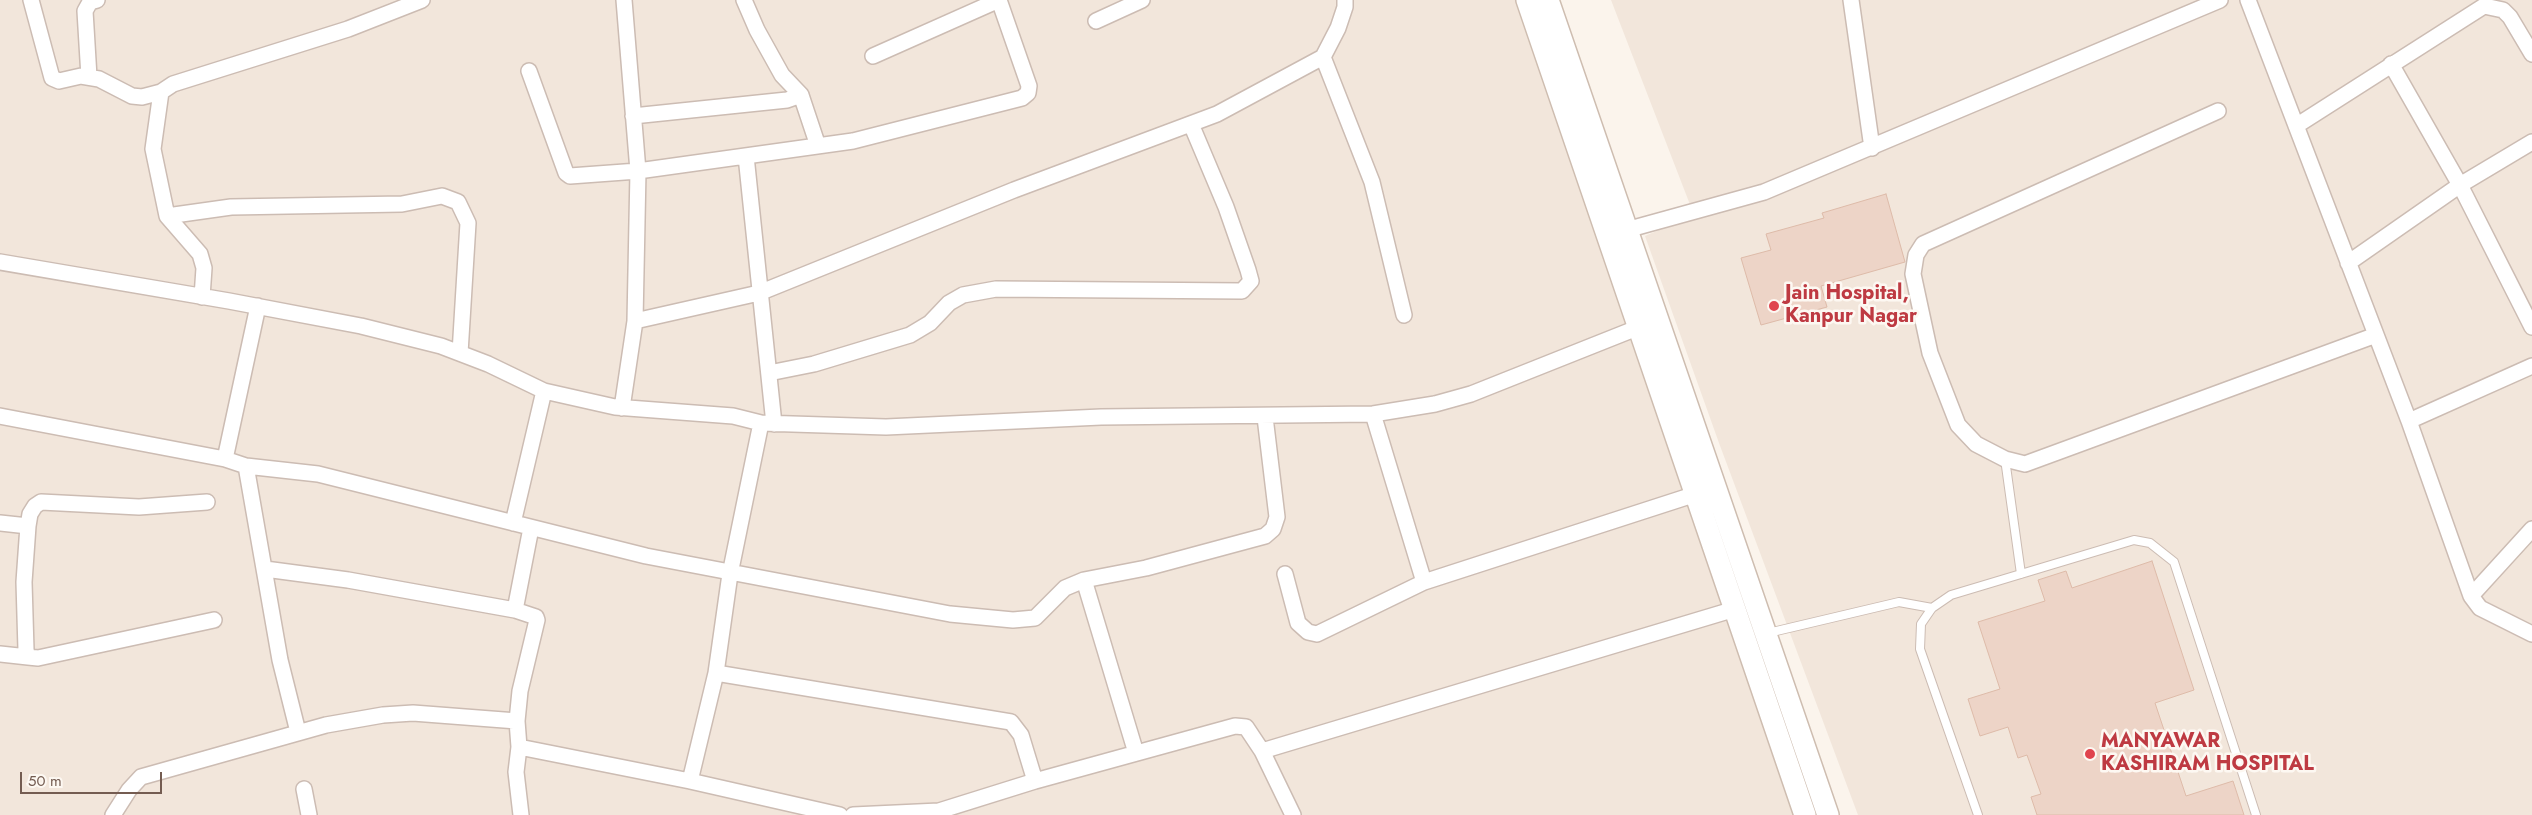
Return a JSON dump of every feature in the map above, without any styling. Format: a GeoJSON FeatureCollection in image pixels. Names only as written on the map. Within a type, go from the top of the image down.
{"type":"FeatureCollection","features":[{"type":"Feature","properties":{"kind":"main road"},"geometry":{"type":"LineString","coordinates":[[1527,0],[1617,233],[1648,324],[1766,634],[1828,815]]}},
{"type":"Feature","properties":{"kind":"main road"},"geometry":{"type":"LineString","coordinates":[[1548,0],[1617,233]]}},
{"type":"Feature","properties":{"kind":"main road"},"geometry":{"type":"LineString","coordinates":[[1648,324],[1696,494],[1805,815]]}},
{"type":"Feature","properties":{"kind":"street"},"geometry":{"type":"LineString","coordinates":[[31,0],[52,78],[59,81],[89,77],[103,80],[132,96],[142,97],[161,92],[173,84],[348,29],[422,0]]}},
{"type":"Feature","properties":{"kind":"street"},"geometry":{"type":"LineString","coordinates":[[89,77],[85,11],[90,2],[97,0]]}},
{"type":"Feature","properties":{"kind":"street"},"geometry":{"type":"LineString","coordinates":[[622,408],[635,321],[638,171],[624,0]]}},
{"type":"Feature","properties":{"kind":"street"},"geometry":{"type":"LineString","coordinates":[[744,0],[757,30],[782,75],[801,95],[818,146]]}},
{"type":"Feature","properties":{"kind":"street"},"geometry":{"type":"LineString","coordinates":[[529,71],[566,173],[578,177],[638,171],[853,141],[1022,98],[1028,93],[1029,86],[999,0],[873,56]]}},
{"type":"Feature","properties":{"kind":"street"},"geometry":{"type":"LineString","coordinates":[[1096,21],[1142,0]]}},
{"type":"Feature","properties":{"kind":"street"},"geometry":{"type":"LineString","coordinates":[[635,321],[759,293],[1014,190],[1216,114],[1323,57],[1338,28],[1346,7],[1345,0]]}},
{"type":"Feature","properties":{"kind":"street"},"geometry":{"type":"LineString","coordinates":[[1851,0],[1872,148]]}},
{"type":"Feature","properties":{"kind":"street"},"geometry":{"type":"LineString","coordinates":[[1617,233],[1764,192],[2220,0]]}},
{"type":"Feature","properties":{"kind":"street"},"geometry":{"type":"LineString","coordinates":[[2248,0],[2409,421],[2471,596],[2480,608],[2532,634]]}},
{"type":"Feature","properties":{"kind":"street"},"geometry":{"type":"LineString","coordinates":[[2296,126],[2484,6],[2503,10],[2510,17],[2532,54]]}},
{"type":"Feature","properties":{"kind":"street"},"geometry":{"type":"LineString","coordinates":[[1323,57],[1372,182],[1404,316]]}},
{"type":"Feature","properties":{"kind":"street"},"geometry":{"type":"LineString","coordinates":[[2391,64],[2460,185],[2532,327]]}},
{"type":"Feature","properties":{"kind":"street"},"geometry":{"type":"LineString","coordinates":[[161,92],[153,149],[166,216],[200,254],[204,268],[202,297]]}},
{"type":"Feature","properties":{"kind":"street"},"geometry":{"type":"LineString","coordinates":[[633,116],[787,100],[801,95]]}},
{"type":"Feature","properties":{"kind":"street"},"geometry":{"type":"LineString","coordinates":[[2218,111],[1923,244],[1916,255],[1913,274],[1930,353],[1958,425],[1976,444],[2005,459],[2025,464],[2376,335]]}},
{"type":"Feature","properties":{"kind":"street"},"geometry":{"type":"LineString","coordinates":[[768,373],[814,364],[910,335],[930,323],[949,304],[963,295],[996,289],[1242,291],[1251,281],[1248,270],[1226,207],[1191,124]]}},
{"type":"Feature","properties":{"kind":"street"},"geometry":{"type":"LineString","coordinates":[[2348,263],[2460,185],[2532,142]]}},
{"type":"Feature","properties":{"kind":"street"},"geometry":{"type":"LineString","coordinates":[[690,781],[716,673],[730,574],[767,424],[768,373],[746,156]]}},
{"type":"Feature","properties":{"kind":"street"},"geometry":{"type":"LineString","coordinates":[[166,216],[230,207],[402,204],[442,196],[458,202],[468,223],[460,353]]}},
{"type":"Feature","properties":{"kind":"street"},"geometry":{"type":"LineString","coordinates":[[0,262],[258,306],[361,326],[441,346],[544,391],[622,408],[733,416],[767,424],[886,427],[1101,417],[1265,417],[1373,414],[1435,404],[1470,394],[1648,324]]}},
{"type":"Feature","properties":{"kind":"street"},"geometry":{"type":"LineString","coordinates":[[225,459],[258,306]]}},
{"type":"Feature","properties":{"kind":"street"},"geometry":{"type":"LineString","coordinates":[[2409,421],[2532,366]]}},
{"type":"Feature","properties":{"kind":"street"},"geometry":{"type":"LineString","coordinates":[[513,523],[544,391]]}},
{"type":"Feature","properties":{"kind":"street"},"geometry":{"type":"LineString","coordinates":[[1373,414],[1424,582]]}},
{"type":"Feature","properties":{"kind":"street"},"geometry":{"type":"LineString","coordinates":[[0,416],[225,459],[246,466],[318,474],[531,528],[730,574],[950,614],[1013,620],[1035,618],[1065,588],[1084,580],[1146,568],[1265,536],[1272,529],[1277,517],[1265,417]]}},
{"type":"Feature","properties":{"kind":"street"},"geometry":{"type":"LineString","coordinates":[[246,466],[280,660],[298,732]]}},
{"type":"Feature","properties":{"kind":"street"},"geometry":{"type":"LineString","coordinates":[[1285,574],[1298,623],[1308,632],[1316,634],[1424,582],[1696,494]]}},
{"type":"Feature","properties":{"kind":"street"},"geometry":{"type":"LineString","coordinates":[[28,657],[26,650],[24,582],[28,526],[30,514],[35,506],[41,502],[139,507],[206,502]]}},
{"type":"Feature","properties":{"kind":"street"},"geometry":{"type":"LineString","coordinates":[[0,523],[28,526]]}},
{"type":"Feature","properties":{"kind":"street"},"geometry":{"type":"LineString","coordinates":[[515,610],[531,528]]}},
{"type":"Feature","properties":{"kind":"street"},"geometry":{"type":"LineString","coordinates":[[2471,596],[2532,529]]}},
{"type":"Feature","properties":{"kind":"street"},"geometry":{"type":"LineString","coordinates":[[265,569],[348,580],[515,610],[532,615],[537,620],[520,691],[517,721],[519,748],[516,772],[521,815]]}},
{"type":"Feature","properties":{"kind":"street"},"geometry":{"type":"LineString","coordinates":[[1084,580],[1136,753]]}},
{"type":"Feature","properties":{"kind":"street"},"geometry":{"type":"LineString","coordinates":[[1262,751],[1735,609]]}},
{"type":"Feature","properties":{"kind":"street"},"geometry":{"type":"LineString","coordinates":[[0,654],[38,658],[54,656],[214,620]]}},
{"type":"Feature","properties":{"kind":"street"},"geometry":{"type":"LineString","coordinates":[[716,673],[1011,722],[1021,735],[1035,781]]}},
{"type":"Feature","properties":{"kind":"street"},"geometry":{"type":"LineString","coordinates":[[112,815],[129,790],[141,777],[298,732],[354,719],[412,713],[517,721]]}},
{"type":"Feature","properties":{"kind":"street"},"geometry":{"type":"LineString","coordinates":[[853,815],[937,814],[1035,781],[1235,726],[1246,727],[1262,751],[1293,815]]}},
{"type":"Feature","properties":{"kind":"street"},"geometry":{"type":"LineString","coordinates":[[519,748],[690,781],[840,815]]}},
{"type":"Feature","properties":{"kind":"street"},"geometry":{"type":"LineString","coordinates":[[304,789],[309,815]]}},
{"type":"Feature","properties":{"kind":"lane"},"geometry":{"type":"LineString","coordinates":[[2005,459],[2021,574]]}},
{"type":"Feature","properties":{"kind":"lane"},"geometry":{"type":"LineString","coordinates":[[1978,815],[1920,649],[1921,624],[1932,608],[1951,595],[2134,540],[2150,543],[2174,562],[2256,815]]}},
{"type":"Feature","properties":{"kind":"lane"},"geometry":{"type":"LineString","coordinates":[[1766,634],[1900,602],[1932,608]]}},
{"type":"Feature","properties":{"kind":"shaded area"},"geometry":{"type":"Polygon","coordinates":[[[0,0],[1530,0],[1806,815],[0,815],[0,0]]]}},
{"type":"Feature","properties":{"kind":"shaded area"},"geometry":{"type":"Polygon","coordinates":[[[1611,0],[2532,0],[2532,815],[1858,815],[1719,443],[1645,236],[1694,215],[1611,0]]]}},
{"type":"Feature","properties":{"kind":"building"},"geometry":{"type":"Polygon","coordinates":[[[1886,194],[1905,262],[1821,286],[1827,307],[1761,325],[1741,258],[1771,250],[1766,234],[1824,218],[1822,213],[1886,194]]]}},
{"type":"Feature","properties":{"kind":"building"},"geometry":{"type":"Polygon","coordinates":[[[2152,561],[2194,690],[2155,703],[2186,796],[2233,781],[2244,815],[2037,815],[2031,797],[2041,794],[2027,755],[2018,758],[2008,727],[1980,736],[1968,699],[2000,689],[1978,622],[2045,601],[2038,580],[2066,571],[2072,588],[2152,561]]]}},
{"type":"Feature","properties":{"kind":"place","name":"Jain Hospital, Kanpur Nagar"},"geometry":{"type":"Point","coordinates":[1774,306]}},
{"type":"Feature","properties":{"kind":"place","name":"MANYAWAR KASHIRAM HOSPITAL"},"geometry":{"type":"Point","coordinates":[2090,754]}}]}
